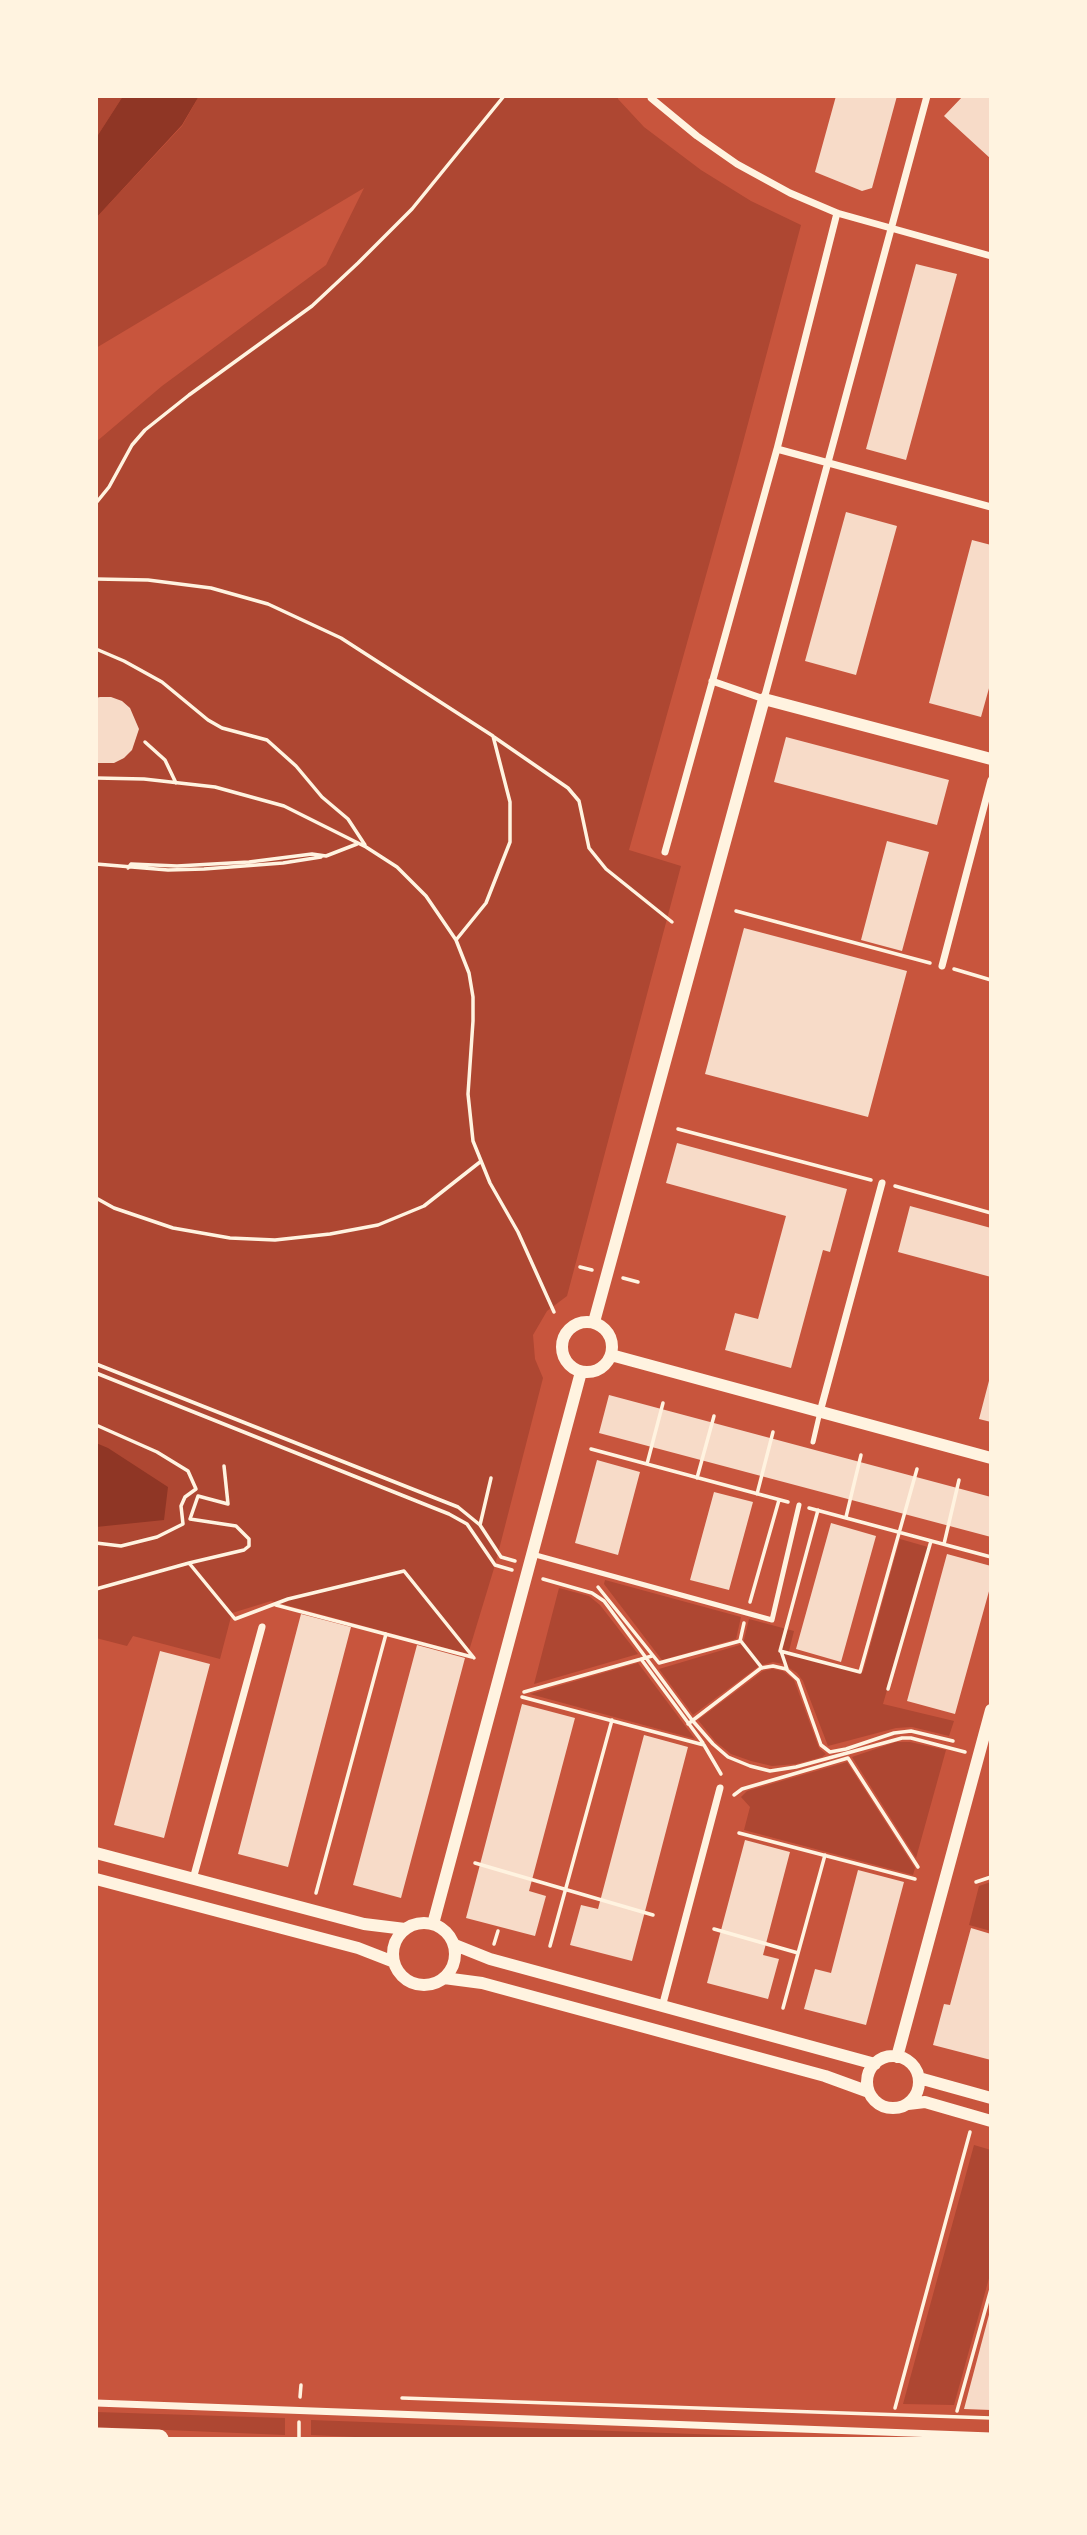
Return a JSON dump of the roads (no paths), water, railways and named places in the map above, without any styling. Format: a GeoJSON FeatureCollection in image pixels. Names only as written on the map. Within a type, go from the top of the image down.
{"type":"FeatureCollection","features":[{"type":"Feature","properties":{"kind":"highway"},"geometry":{"type":"LineString","coordinates":[[96,2437],[159,2439]]}},
{"type":"Feature","properties":{"kind":"street"},"geometry":{"type":"LineString","coordinates":[[652,96],[651,98],[697,136],[737,164],[790,193],[837,213],[890,230],[991,256]]}},
{"type":"Feature","properties":{"kind":"street"},"geometry":{"type":"LineString","coordinates":[[594,1322],[928,96]]}},
{"type":"Feature","properties":{"kind":"street"},"geometry":{"type":"LineString","coordinates":[[665,852],[777,449],[837,213]]}},
{"type":"Feature","properties":{"kind":"street"},"geometry":{"type":"LineString","coordinates":[[777,449],[991,508]]}},
{"type":"Feature","properties":{"kind":"street"},"geometry":{"type":"LineString","coordinates":[[712,681],[764,699],[991,759]]}},
{"type":"Feature","properties":{"kind":"street"},"geometry":{"type":"LineString","coordinates":[[942,966],[991,780]]}},
{"type":"Feature","properties":{"kind":"street"},"geometry":{"type":"LineString","coordinates":[[820,1412],[882,1182]]}},
{"type":"Feature","properties":{"kind":"street"},"geometry":{"type":"LineString","coordinates":[[581,1322],[594,1322],[610,1335],[611,1355],[605,1366],[594,1372],[581,1372],[569,1366],[562,1354],[562,1340],[569,1328],[581,1322]]}},
{"type":"Feature","properties":{"kind":"street"},"geometry":{"type":"LineString","coordinates":[[611,1355],[991,1458]]}},
{"type":"Feature","properties":{"kind":"street"},"geometry":{"type":"LineString","coordinates":[[433,1924],[581,1372]]}},
{"type":"Feature","properties":{"kind":"street"},"geometry":{"type":"LineString","coordinates":[[193,1879],[261,1627]]}},
{"type":"Feature","properties":{"kind":"street"},"geometry":{"type":"LineString","coordinates":[[897,2057],[991,1710]]}},
{"type":"Feature","properties":{"kind":"street"},"geometry":{"type":"LineString","coordinates":[[662,2008],[723,1785]]}},
{"type":"Feature","properties":{"kind":"street"},"geometry":{"type":"LineString","coordinates":[[96,1853],[364,1924],[404,1929]]}},
{"type":"Feature","properties":{"kind":"street"},"geometry":{"type":"LineString","coordinates":[[96,1879],[358,1948],[394,1962]]}},
{"type":"Feature","properties":{"kind":"street"},"geometry":{"type":"LineString","coordinates":[[418,1923],[433,1924],[443,1928],[455,1945],[456,1957],[452,1969],[444,1978],[430,1984],[415,1984],[401,1976],[394,1962],[393,1950],[404,1929],[418,1923]]}},
{"type":"Feature","properties":{"kind":"street"},"geometry":{"type":"LineString","coordinates":[[455,1945],[489,1959],[875,2064]]}},
{"type":"Feature","properties":{"kind":"street"},"geometry":{"type":"LineString","coordinates":[[444,1978],[482,1983],[825,2076],[869,2092]]}},
{"type":"Feature","properties":{"kind":"street"},"geometry":{"type":"LineString","coordinates":[[908,2104],[917,2092],[919,2078],[911,2064],[897,2057],[889,2057],[875,2064],[868,2077],[869,2092],[878,2104],[901,2107],[925,2102],[991,2121]]}},
{"type":"Feature","properties":{"kind":"street"},"geometry":{"type":"LineString","coordinates":[[919,2078],[991,2098]]}},
{"type":"Feature","properties":{"kind":"street"},"geometry":{"type":"LineString","coordinates":[[96,2403],[991,2436]]}},
{"type":"Feature","properties":{"kind":"lane"},"geometry":{"type":"LineString","coordinates":[[813,1442],[820,1412]]}},
{"type":"Feature","properties":{"kind":"lane"},"geometry":{"type":"LineString","coordinates":[[533,1553],[772,1620],[799,1505]]}}]}
